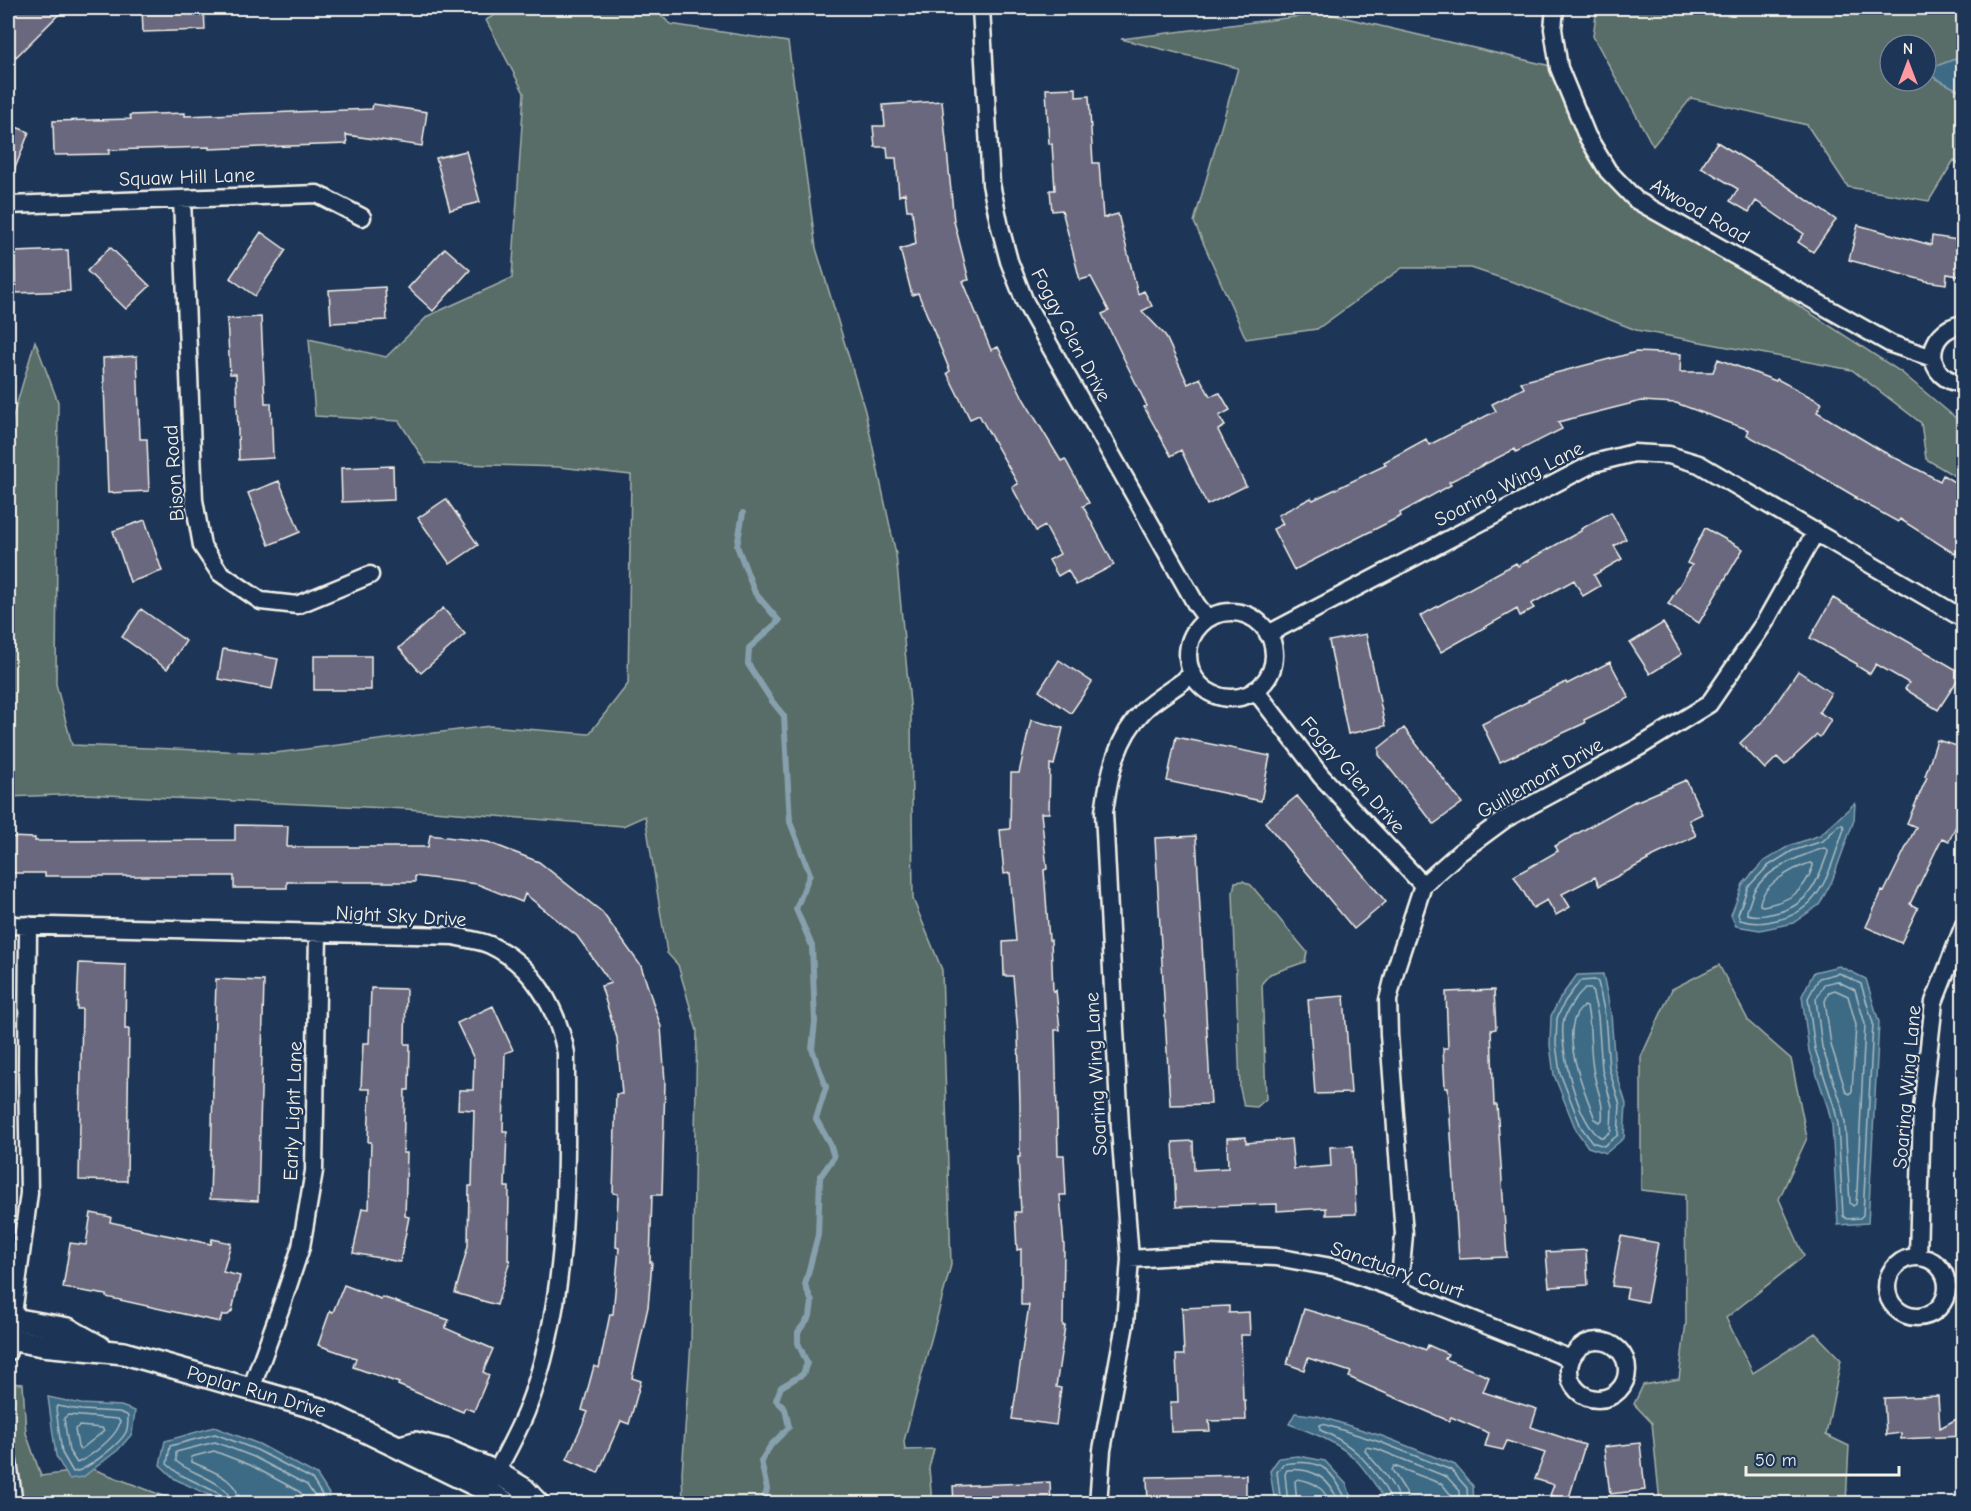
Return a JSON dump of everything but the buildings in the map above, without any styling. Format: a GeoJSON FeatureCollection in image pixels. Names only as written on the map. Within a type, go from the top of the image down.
{"type":"FeatureCollection","features":[{"type":"Feature","properties":{"kind":"street","name":"Foggy Glen Drive"},"geometry":{"type":"LineString","coordinates":[[981,8],[991,184],[1009,261],[1025,302],[1196,604],[1207,619]]}},
{"type":"Feature","properties":{"kind":"street","name":"Atwood Road"},"geometry":{"type":"LineString","coordinates":[[1555,8],[1553,29],[1559,68],[1587,136],[1608,171],[1636,200],[1891,344],[1933,358]]}},
{"type":"Feature","properties":{"kind":"street","name":"Squaw Hill Lane"},"geometry":{"type":"LineString","coordinates":[[8,205],[317,194],[362,217]]}},
{"type":"Feature","properties":{"kind":"street","name":"Bison Road"},"geometry":{"type":"LineString","coordinates":[[182,199],[194,500],[202,546],[220,573],[261,601],[297,605],[370,575]]}},
{"type":"Feature","properties":{"kind":"street"},"geometry":{"type":"LineString","coordinates":[[1964,324],[1944,331],[1937,338],[1933,348],[1933,358],[1942,375],[1949,380],[1964,383]]}},
{"type":"Feature","properties":{"kind":"street","name":"Soaring Wing Lane"},"geometry":{"type":"LineString","coordinates":[[1268,634],[1594,463],[1634,453],[1669,455],[1699,464],[1964,619]]}},
{"type":"Feature","properties":{"kind":"street","name":"Guillemont Drive"},"geometry":{"type":"LineString","coordinates":[[1423,885],[1459,853],[1505,819],[1639,747],[1709,704],[1765,622],[1816,531]]}},
{"type":"Feature","properties":{"kind":"street"},"geometry":{"type":"LineString","coordinates":[[1234,612],[1260,623],[1268,634],[1273,646],[1274,658],[1271,671],[1255,690],[1242,696],[1227,698],[1213,694],[1201,686],[1192,674],[1188,662],[1191,637],[1207,619],[1220,613],[1234,612]]}},
{"type":"Feature","properties":{"kind":"street","name":"Soaring Wing Lane"},"geometry":{"type":"LineString","coordinates":[[1098,1503],[1102,1450],[1125,1324],[1130,1259],[1120,1128],[1104,812],[1109,775],[1121,741],[1144,710],[1192,674]]}},
{"type":"Feature","properties":{"kind":"street","name":"Foggy Glen Drive"},"geometry":{"type":"LineString","coordinates":[[1255,690],[1321,776],[1423,885]]}},
{"type":"Feature","properties":{"kind":"street"},"geometry":{"type":"LineString","coordinates":[[1399,1290],[1404,1234],[1388,1000],[1423,885]]}},
{"type":"Feature","properties":{"kind":"street","name":"Night Sky Drive"},"geometry":{"type":"LineString","coordinates":[[8,925],[453,936],[489,945],[517,962],[536,983],[550,1004],[561,1028],[566,1053],[563,1242],[557,1294],[547,1345],[526,1412],[491,1481]]}},
{"type":"Feature","properties":{"kind":"street"},"geometry":{"type":"LineString","coordinates":[[9,1333],[29,1193],[28,925]]}},
{"type":"Feature","properties":{"kind":"street","name":"Soaring Wing Lane"},"geometry":{"type":"LineString","coordinates":[[1917,1257],[1922,1109],[1934,1002],[1964,925]]}},
{"type":"Feature","properties":{"kind":"street","name":"Early Light Lane"},"geometry":{"type":"LineString","coordinates":[[251,1389],[282,1307],[301,1247],[314,1171],[318,933]]}},
{"type":"Feature","properties":{"kind":"street","name":"Sanctuary Court"},"geometry":{"type":"LineString","coordinates":[[1130,1259],[1208,1254],[1275,1257],[1337,1268],[1399,1290],[1571,1359]]}},
{"type":"Feature","properties":{"kind":"street","name":"Poplar Run Drive"},"geometry":{"type":"LineString","coordinates":[[9,1333],[68,1329],[109,1351],[124,1353],[320,1409],[397,1448],[415,1443],[448,1451],[491,1481],[507,1503]]}},
{"type":"Feature","properties":{"kind":"street"},"geometry":{"type":"LineString","coordinates":[[8,1462],[14,1503]]}},
{"type":"Feature","properties":{"kind":"street","name":"Poplar Run Drive"},"geometry":{"type":"LineString","coordinates":[[491,1481],[524,1489],[538,1503]]}},
{"type":"Feature","properties":{"kind":"green space"},"geometry":{"type":"Polygon","coordinates":[[[507,8],[654,8],[670,24],[788,42],[816,248],[865,411],[896,554],[911,714],[913,899],[942,970],[951,1265],[904,1441],[905,1450],[934,1449],[929,1468],[932,1503],[683,1503],[682,1473],[691,1342],[697,1031],[678,965],[667,953],[645,816],[623,826],[407,809],[84,794],[8,797],[8,434],[35,341],[58,402],[56,684],[72,745],[275,753],[490,726],[589,734],[628,684],[631,475],[559,467],[426,463],[399,421],[315,416],[309,339],[386,357],[428,316],[512,278],[524,93],[486,20],[507,8]]]}},
{"type":"Feature","properties":{"kind":"green space"},"geometry":{"type":"Polygon","coordinates":[[[1597,8],[1963,8],[1963,59],[1955,59],[1938,65],[1938,33],[1878,33],[1878,93],[1938,93],[1938,79],[1958,90],[1963,90],[1963,168],[1954,160],[1929,201],[1848,187],[1807,125],[1691,98],[1653,146],[1593,36],[1597,8]]]}},
{"type":"Feature","properties":{"kind":"green space"},"geometry":{"type":"Polygon","coordinates":[[[1325,13],[1559,68],[1587,136],[1636,200],[1901,372],[1963,424],[1963,481],[1926,459],[1921,423],[1852,370],[1636,330],[1522,285],[1471,268],[1402,268],[1317,329],[1246,339],[1194,222],[1238,68],[1121,39],[1325,13]]]}},
{"type":"Feature","properties":{"kind":"green space"},"geometry":{"type":"Polygon","coordinates":[[[1243,881],[1251,885],[1307,952],[1305,962],[1270,974],[1262,983],[1266,1099],[1257,1107],[1244,1106],[1240,1089],[1233,892],[1235,882],[1243,881]]]}},
{"type":"Feature","properties":{"kind":"green space"},"geometry":{"type":"Polygon","coordinates":[[[1719,965],[1749,1022],[1791,1059],[1807,1138],[1779,1199],[1804,1256],[1726,1318],[1753,1373],[1815,1333],[1841,1360],[1826,1435],[1849,1446],[1846,1503],[1660,1503],[1652,1423],[1634,1404],[1643,1385],[1679,1379],[1686,1322],[1685,1195],[1641,1190],[1641,1057],[1672,989],[1719,965]]]}},
{"type":"Feature","properties":{"kind":"green space"},"geometry":{"type":"Polygon","coordinates":[[[8,1383],[23,1384],[26,1433],[41,1476],[93,1469],[182,1503],[8,1503],[8,1383]]]}},
{"type":"Feature","properties":{"kind":"water"},"geometry":{"type":"Polygon","coordinates":[[[1955,59],[1963,59],[1963,90],[1958,90],[1938,79],[1938,65],[1955,59]]]}},
{"type":"Feature","properties":{"kind":"water"},"geometry":{"type":"Polygon","coordinates":[[[1855,803],[1854,820],[1832,881],[1819,905],[1793,923],[1760,930],[1736,926],[1731,915],[1743,884],[1764,861],[1789,846],[1820,835],[1855,803]]]}},
{"type":"Feature","properties":{"kind":"water"},"geometry":{"type":"Polygon","coordinates":[[[1839,966],[1866,979],[1879,1022],[1868,1223],[1838,1225],[1832,1125],[1809,1051],[1802,996],[1814,972],[1839,966]]]}},
{"type":"Feature","properties":{"kind":"water"},"geometry":{"type":"Polygon","coordinates":[[[1603,974],[1611,1014],[1615,1068],[1626,1104],[1624,1138],[1606,1153],[1588,1147],[1576,1130],[1554,1075],[1550,1045],[1551,1016],[1560,998],[1577,975],[1603,974]]]}},
{"type":"Feature","properties":{"kind":"water"},"geometry":{"type":"Polygon","coordinates":[[[48,1397],[81,1404],[121,1406],[135,1411],[132,1434],[118,1450],[83,1477],[69,1479],[56,1456],[48,1397]]]}},
{"type":"Feature","properties":{"kind":"water"},"geometry":{"type":"Polygon","coordinates":[[[1295,1413],[1318,1416],[1382,1436],[1455,1465],[1473,1486],[1474,1503],[1387,1503],[1372,1479],[1346,1451],[1289,1424],[1295,1413]]]}},
{"type":"Feature","properties":{"kind":"water"},"geometry":{"type":"Polygon","coordinates":[[[214,1427],[259,1444],[317,1475],[329,1494],[328,1503],[220,1503],[215,1498],[175,1479],[160,1465],[165,1441],[214,1427]]]}},
{"type":"Feature","properties":{"kind":"water"},"geometry":{"type":"Polygon","coordinates":[[[1298,1456],[1325,1461],[1347,1485],[1353,1503],[1275,1503],[1270,1471],[1279,1458],[1298,1456]]]}},
{"type":"Feature","properties":{"kind":"waterway"},"geometry":{"type":"LineString","coordinates":[[743,513],[737,546],[755,593],[779,621],[749,648],[748,664],[784,716],[790,822],[810,874],[796,909],[812,946],[815,1022],[812,1049],[826,1087],[816,1119],[830,1144],[834,1157],[820,1177],[818,1235],[805,1285],[812,1302],[810,1316],[798,1332],[798,1343],[807,1363],[803,1374],[781,1387],[776,1400],[785,1409],[789,1427],[771,1445],[761,1461],[767,1489],[763,1504]]}}]}
